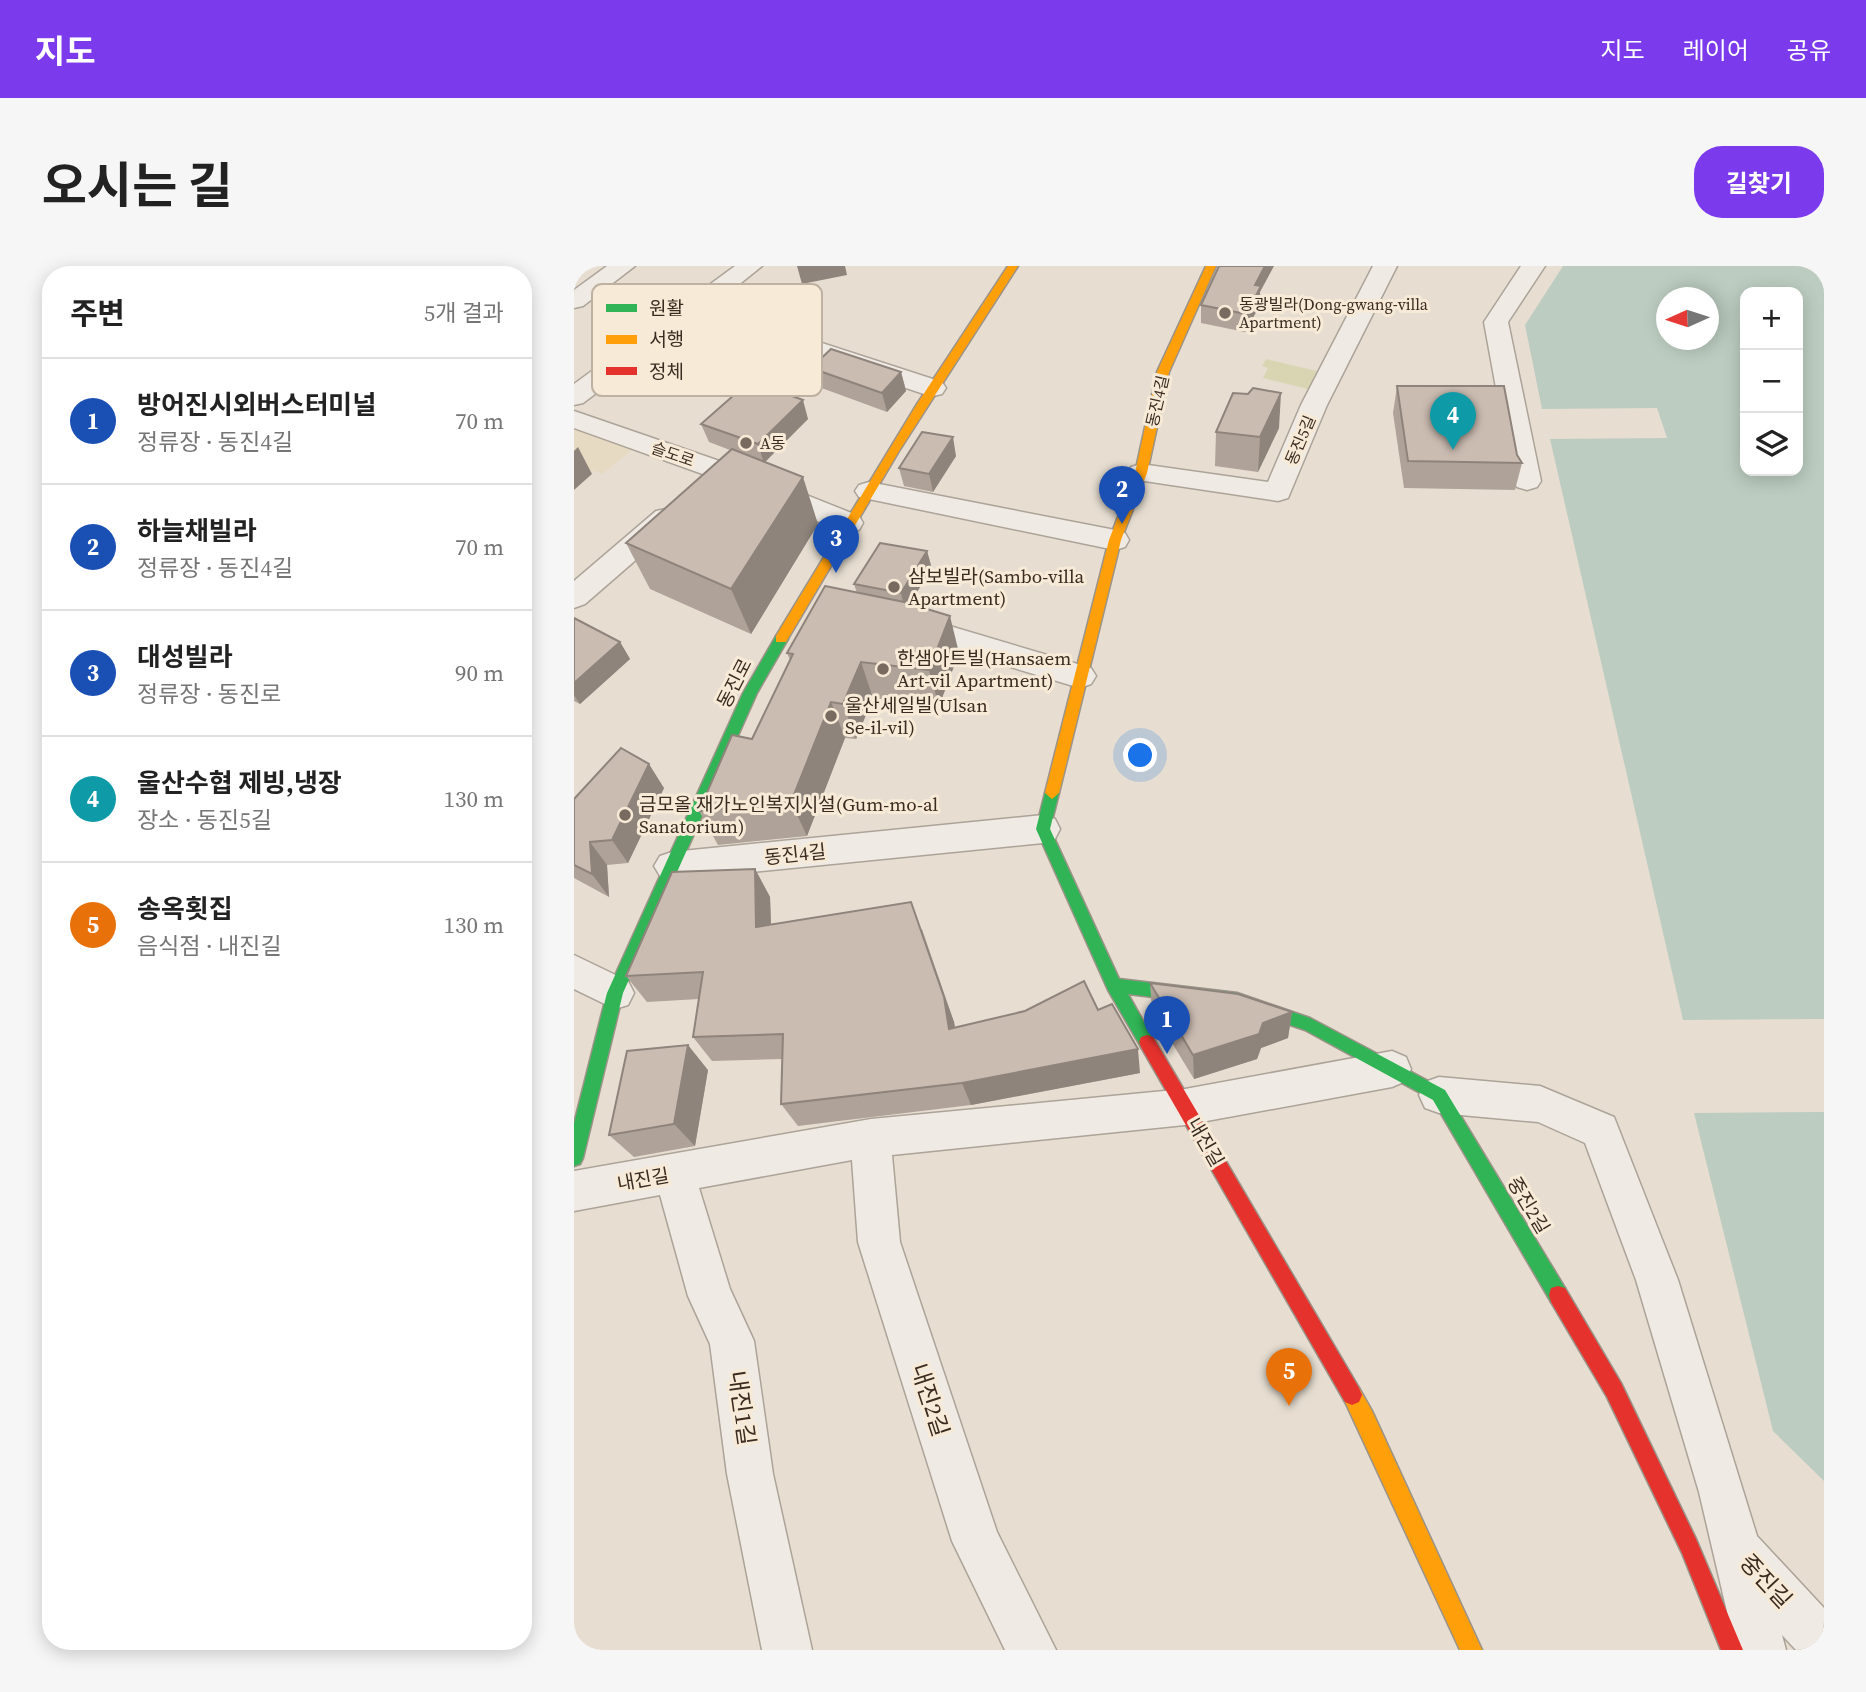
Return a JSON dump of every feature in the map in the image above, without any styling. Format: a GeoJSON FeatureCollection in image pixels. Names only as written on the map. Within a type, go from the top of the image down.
{"type":"FeatureCollection","features":[{"type":"Feature","properties":{"kind":"street"},"geometry":{"type":"LineString","coordinates":[[595,284],[623,266]]}},
{"type":"Feature","properties":{"kind":"street"},"geometry":{"type":"LineString","coordinates":[[726,284],[750,266]]}},
{"type":"Feature","properties":{"kind":"street","name":"동진로"},"geometry":{"type":"LineString","coordinates":[[574,1157],[615,993],[750,693],[814,607],[849,523],[1013,266]]}},
{"type":"Feature","properties":{"kind":"street","name":"동진4길"},"geometry":{"type":"LineString","coordinates":[[673,866],[1043,829],[1115,540],[1141,473],[1163,372],[1211,266]]}},
{"type":"Feature","properties":{"kind":"street","name":"동진5길"},"geometry":{"type":"LineString","coordinates":[[1141,473],[1278,492],[1314,405],[1385,266]]}},
{"type":"Feature","properties":{"kind":"street"},"geometry":{"type":"LineString","coordinates":[[1527,481],[1496,322],[1533,266]]}},
{"type":"Feature","properties":{"kind":"street"},"geometry":{"type":"LineString","coordinates":[[822,352],[933,388]]}},
{"type":"Feature","properties":{"kind":"street"},"geometry":{"type":"LineString","coordinates":[[574,397],[592,384]]}},
{"type":"Feature","properties":{"kind":"street","name":"슬도로"},"geometry":{"type":"LineString","coordinates":[[574,419],[704,486],[849,523]]}},
{"type":"Feature","properties":{"kind":"street"},"geometry":{"type":"LineString","coordinates":[[574,597],[704,486]]}},
{"type":"Feature","properties":{"kind":"street"},"geometry":{"type":"LineString","coordinates":[[869,491],[1115,540]]}},
{"type":"Feature","properties":{"kind":"street"},"geometry":{"type":"LineString","coordinates":[[878,619],[916,626],[1080,676]]}},
{"type":"Feature","properties":{"kind":"street"},"geometry":{"type":"LineString","coordinates":[[1043,829],[1115,985],[1185,1107],[1392,1069]]}},
{"type":"Feature","properties":{"kind":"street"},"geometry":{"type":"LineString","coordinates":[[574,971],[615,993]]}},
{"type":"Feature","properties":{"kind":"street"},"geometry":{"type":"LineString","coordinates":[[1115,985],[1237,1000],[1310,1025],[1439,1095],[1540,1104],[1600,1130],[1657,1280],[1722,1492],[1761,1650]]}},
{"type":"Feature","properties":{"kind":"street","name":"중진2길"},"geometry":{"type":"LineString","coordinates":[[1439,1095],[1614,1390],[1689,1546],[1732,1650]]}},
{"type":"Feature","properties":{"kind":"street","name":"내진길"},"geometry":{"type":"LineString","coordinates":[[574,1191],[871,1138],[1185,1107],[1365,1418],[1471,1650]]}},
{"type":"Feature","properties":{"kind":"street","name":"내진2길"},"geometry":{"type":"LineString","coordinates":[[871,1138],[879,1242],[976,1541],[1031,1650]]}},
{"type":"Feature","properties":{"kind":"street","name":"내진1길"},"geometry":{"type":"LineString","coordinates":[[674,1173],[710,1296],[732,1340],[750,1474],[787,1650]]}},
{"type":"Feature","properties":{"kind":"street","name":"중진길"},"geometry":{"type":"LineString","coordinates":[[1736,1549],[1824,1644]]}},
{"type":"Feature","properties":{"kind":"shaded area"},"geometry":{"type":"Polygon","coordinates":[[[1563,266],[1824,266],[1824,1019],[1683,1020],[1550,439],[1667,438],[1657,408],[1542,409],[1525,325],[1563,266]]]}},
{"type":"Feature","properties":{"kind":"shaded area"},"geometry":{"type":"Polygon","coordinates":[[[1266,359],[1317,371],[1308,389],[1263,378],[1268,368],[1262,366],[1266,359]]]}},
{"type":"Feature","properties":{"kind":"shaded area"},"geometry":{"type":"Polygon","coordinates":[[[574,424],[637,446],[602,474],[574,464],[574,424]]]}},
{"type":"Feature","properties":{"kind":"shaded area"},"geometry":{"type":"Polygon","coordinates":[[[1824,1112],[1824,1481],[1773,1431],[1694,1113],[1824,1112]]]}},
{"type":"Feature","properties":{"kind":"building"},"geometry":{"type":"Polygon","coordinates":[[[1219,266],[1265,266],[1255,285],[1261,286],[1246,314],[1201,305],[1219,266]]]}},
{"type":"Feature","properties":{"kind":"building"},"geometry":{"type":"Polygon","coordinates":[[[831,349],[901,372],[882,393],[822,372],[822,358],[831,349]]]}},
{"type":"Feature","properties":{"kind":"building"},"geometry":{"type":"Polygon","coordinates":[[[1397,386],[1504,386],[1517,455],[1522,463],[1408,461],[1397,386]]]}},
{"type":"Feature","properties":{"kind":"building"},"geometry":{"type":"Polygon","coordinates":[[[1253,388],[1281,393],[1260,437],[1216,432],[1233,393],[1248,394],[1253,388]]]}},
{"type":"Feature","properties":{"kind":"building"},"geometry":{"type":"Polygon","coordinates":[[[733,396],[792,396],[803,400],[758,444],[701,424],[733,396]]]}},
{"type":"Feature","properties":{"kind":"building"},"geometry":{"type":"Polygon","coordinates":[[[922,432],[953,437],[929,474],[899,468],[922,432]]]}},
{"type":"Feature","properties":{"kind":"building"},"geometry":{"type":"Polygon","coordinates":[[[732,449],[803,477],[731,589],[626,543],[732,449]]]}},
{"type":"Feature","properties":{"kind":"building"},"geometry":{"type":"Polygon","coordinates":[[[880,543],[927,551],[901,593],[854,584],[880,543]]]}},
{"type":"Feature","properties":{"kind":"building"},"geometry":{"type":"Polygon","coordinates":[[[825,586],[904,602],[950,616],[929,670],[861,662],[843,704],[831,702],[791,802],[699,811],[732,735],[752,739],[793,654],[787,653],[825,586]]]}},
{"type":"Feature","properties":{"kind":"building"},"geometry":{"type":"Polygon","coordinates":[[[574,618],[620,642],[574,683],[574,618]]]}},
{"type":"Feature","properties":{"kind":"building"},"geometry":{"type":"Polygon","coordinates":[[[621,748],[649,764],[612,840],[590,842],[592,874],[574,865],[574,799],[621,748]]]}},
{"type":"Feature","properties":{"kind":"building"},"geometry":{"type":"Polygon","coordinates":[[[755,869],[756,927],[911,902],[944,997],[949,1029],[1025,1011],[1084,981],[1098,1010],[1112,1004],[1138,1049],[962,1083],[781,1104],[783,1034],[693,1037],[703,972],[626,976],[672,872],[755,869]]]}},
{"type":"Feature","properties":{"kind":"building"},"geometry":{"type":"Polygon","coordinates":[[[1150,983],[1238,994],[1292,1012],[1263,1023],[1259,1034],[1193,1055],[1150,983]]]}},
{"type":"Feature","properties":{"kind":"building"},"geometry":{"type":"Polygon","coordinates":[[[688,1045],[674,1124],[609,1135],[627,1051],[688,1045]]]}},
{"type":"Feature","properties":{"kind":"traffic: fast"},"geometry":{"type":"LineString","coordinates":[[574,1158],[615,993],[750,693],[781,639]]}},
{"type":"Feature","properties":{"kind":"traffic: fast"},"geometry":{"type":"LineString","coordinates":[[1052,793],[1043,829],[1114,985],[1147,1042]]}},
{"type":"Feature","properties":{"kind":"traffic: fast"},"geometry":{"type":"LineString","coordinates":[[1114,985],[1237,1000],[1310,1025],[1439,1095],[1558,1295]]}},
{"type":"Feature","properties":{"kind":"traffic: slow"},"geometry":{"type":"LineString","coordinates":[[781,639],[923,404],[1013,266]]}},
{"type":"Feature","properties":{"kind":"traffic: slow"},"geometry":{"type":"LineString","coordinates":[[1052,793],[1115,540],[1141,473],[1163,372],[1211,266]]}},
{"type":"Feature","properties":{"kind":"traffic: slow"},"geometry":{"type":"LineString","coordinates":[[1352,1395],[1471,1650]]}},
{"type":"Feature","properties":{"kind":"traffic: jam"},"geometry":{"type":"LineString","coordinates":[[1147,1042],[1352,1395]]}},
{"type":"Feature","properties":{"kind":"traffic: jam"},"geometry":{"type":"LineString","coordinates":[[1558,1295],[1614,1390],[1689,1546],[1732,1650]]}},
{"type":"Feature","properties":{"kind":"place","name":"동광빌라(Dong-gwang-villa Apartment)"},"geometry":{"type":"Point","coordinates":[1225,313]}},
{"type":"Feature","properties":{"kind":"place","name":"A동"},"geometry":{"type":"Point","coordinates":[746,443]}},
{"type":"Feature","properties":{"kind":"place","name":"울산수협 제빙,냉장"},"geometry":{"type":"Point","coordinates":[1453,450]}},
{"type":"Feature","properties":{"kind":"place","name":"하늘채빌라"},"geometry":{"type":"Point","coordinates":[1122,524]}},
{"type":"Feature","properties":{"kind":"place","name":"대성빌라"},"geometry":{"type":"Point","coordinates":[836,573]}},
{"type":"Feature","properties":{"kind":"place","name":"삼보빌라(Sambo-villa Apartment)"},"geometry":{"type":"Point","coordinates":[894,587]}},
{"type":"Feature","properties":{"kind":"place","name":"한샘아트빌(Hansaem Art-vil Apartment)"},"geometry":{"type":"Point","coordinates":[883,669]}},
{"type":"Feature","properties":{"kind":"place","name":"울산세일빌(Ulsan Se-il-vil)"},"geometry":{"type":"Point","coordinates":[831,716]}},
{"type":"Feature","properties":{"kind":"place","name":"금모올 재가노인복지시설(Gum-mo-al Sanatorium)"},"geometry":{"type":"Point","coordinates":[625,815]}},
{"type":"Feature","properties":{"kind":"place","name":"방어진시외버스터미널"},"geometry":{"type":"Point","coordinates":[1167,1054]}},
{"type":"Feature","properties":{"kind":"place","name":"송옥횟집"},"geometry":{"type":"Point","coordinates":[1289,1406]}}]}
